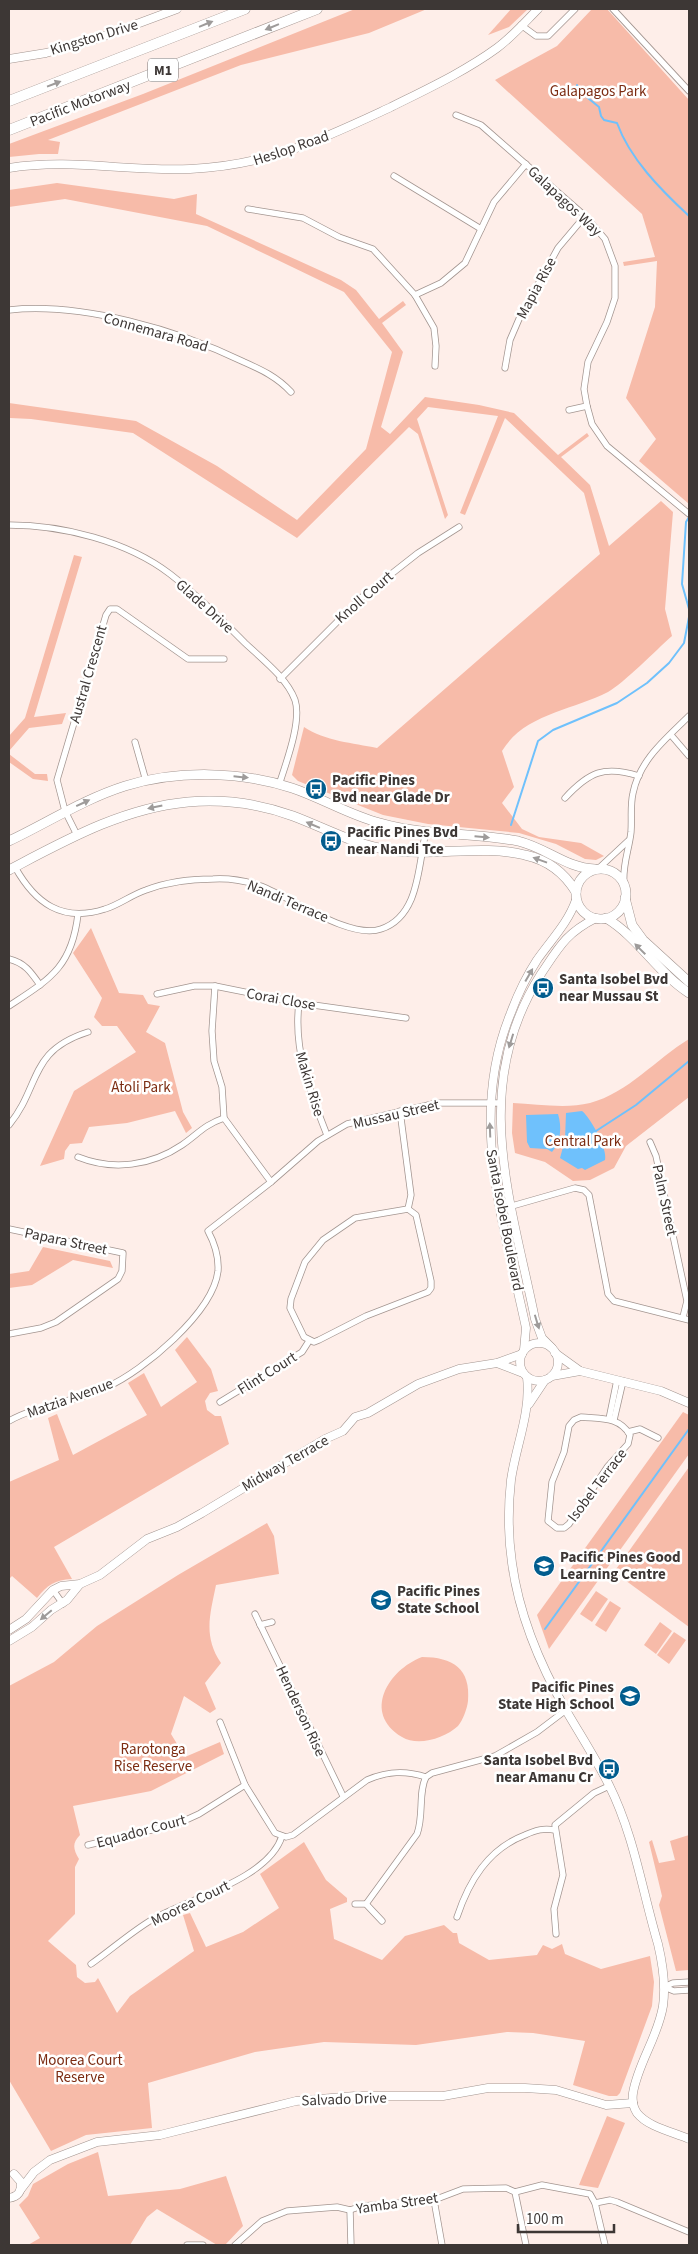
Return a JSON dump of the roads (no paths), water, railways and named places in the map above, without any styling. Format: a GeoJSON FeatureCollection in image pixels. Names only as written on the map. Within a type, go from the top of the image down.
{"type":"FeatureCollection","features":[{"type":"Feature","properties":{"kind":"highway","name":"Pacific Motorway"},"geometry":{"type":"LineString","coordinates":[[9,101],[245,9]]}},
{"type":"Feature","properties":{"kind":"highway","name":"Pacific Motorway"},"geometry":{"type":"LineString","coordinates":[[9,130],[317,9]]}},
{"type":"Feature","properties":{"kind":"main road"},"geometry":{"type":"LineString","coordinates":[[9,841],[65,811],[125,786],[146,781],[207,775],[239,777],[279,784],[380,823],[426,832],[518,842],[543,849],[579,868],[597,869],[617,875],[624,885],[632,925],[642,940],[689,982]]}},
{"type":"Feature","properties":{"kind":"main road"},"geometry":{"type":"LineString","coordinates":[[12,869],[77,835],[117,817],[168,804],[213,802],[263,807],[292,816],[366,845],[422,853],[496,851],[526,855],[547,862],[560,870],[576,896],[583,912],[596,918],[606,918],[619,911],[625,897]]}},
{"type":"Feature","properties":{"kind":"main road"},"geometry":{"type":"LineString","coordinates":[[576,896],[582,877],[597,869]]}},
{"type":"Feature","properties":{"kind":"main road"},"geometry":{"type":"LineString","coordinates":[[606,918],[619,926],[666,976],[689,993]]}},
{"type":"Feature","properties":{"kind":"street","name":"Kingston Drive"},"geometry":{"type":"LineString","coordinates":[[9,60],[46,53],[99,38],[177,9]]}},
{"type":"Feature","properties":{"kind":"street","name":"Heslop Road"},"geometry":{"type":"LineString","coordinates":[[9,168],[50,163],[73,163],[138,168],[190,169],[249,162],[283,154],[338,132],[465,70],[498,47],[538,9]]}},
{"type":"Feature","properties":{"kind":"street"},"geometry":{"type":"LineString","coordinates":[[521,25],[536,36],[548,36],[575,9]]}},
{"type":"Feature","properties":{"kind":"street"},"geometry":{"type":"LineString","coordinates":[[613,9],[689,91]]}},
{"type":"Feature","properties":{"kind":"street","name":"Galapagos Way"},"geometry":{"type":"LineString","coordinates":[[456,115],[480,125],[584,216],[605,239],[615,266],[617,283],[612,311],[588,362],[584,389],[586,406],[592,424],[607,446],[689,514]]}},
{"type":"Feature","properties":{"kind":"street"},"geometry":{"type":"LineString","coordinates":[[415,296],[441,283],[465,262],[494,202],[526,164]]}},
{"type":"Feature","properties":{"kind":"street"},"geometry":{"type":"LineString","coordinates":[[394,176],[481,229]]}},
{"type":"Feature","properties":{"kind":"street"},"geometry":{"type":"LineString","coordinates":[[248,209],[303,218],[340,237],[373,248],[415,296],[434,328],[436,346],[435,366]]}},
{"type":"Feature","properties":{"kind":"street","name":"Mapia Rise"},"geometry":{"type":"LineString","coordinates":[[505,368],[506,354],[513,330],[558,248],[584,216]]}},
{"type":"Feature","properties":{"kind":"street","name":"Connemara Road"},"geometry":{"type":"LineString","coordinates":[[9,310],[59,310],[126,320],[219,350],[280,379],[290,392]]}},
{"type":"Feature","properties":{"kind":"street"},"geometry":{"type":"LineString","coordinates":[[569,410],[586,406]]}},
{"type":"Feature","properties":{"kind":"street","name":"Glade Drive"},"geometry":{"type":"LineString","coordinates":[[9,525],[61,530],[96,539],[136,553],[169,573],[211,609],[280,679],[295,700],[298,715],[279,784]]}},
{"type":"Feature","properties":{"kind":"street","name":"Knoll Court"},"geometry":{"type":"LineString","coordinates":[[280,679],[362,597],[418,553],[459,527]]}},
{"type":"Feature","properties":{"kind":"street","name":"Austral Crescent"},"geometry":{"type":"LineString","coordinates":[[77,835],[65,811],[58,780],[106,615],[110,609],[117,609],[188,659],[224,659]]}},
{"type":"Feature","properties":{"kind":"street"},"geometry":{"type":"LineString","coordinates":[[624,885],[623,870],[633,792],[638,776],[654,750],[689,716]]}},
{"type":"Feature","properties":{"kind":"street"},"geometry":{"type":"LineString","coordinates":[[671,735],[689,756]]}},
{"type":"Feature","properties":{"kind":"street"},"geometry":{"type":"LineString","coordinates":[[135,742],[146,781]]}},
{"type":"Feature","properties":{"kind":"street"},"geometry":{"type":"LineString","coordinates":[[565,798],[576,786],[594,774],[606,770],[620,770],[638,776]]}},
{"type":"Feature","properties":{"kind":"street","name":"Nandi Terrace"},"geometry":{"type":"LineString","coordinates":[[12,869],[41,901],[53,908],[78,914],[106,909],[145,890],[172,882],[218,878],[261,886],[346,927],[363,931],[380,930],[394,922],[408,908],[414,894],[426,832]]}},
{"type":"Feature","properties":{"kind":"street"},"geometry":{"type":"LineString","coordinates":[[597,869],[628,841]]}},
{"type":"Feature","properties":{"kind":"street","name":"Santa Isobel Boulevard"},"geometry":{"type":"LineString","coordinates":[[523,1352],[526,1328],[491,1156],[491,1085],[499,1048],[509,1016],[537,960],[571,914],[576,896]]}},
{"type":"Feature","properties":{"kind":"street"},"geometry":{"type":"LineString","coordinates":[[9,1006],[40,986],[57,971],[65,960],[72,943],[78,914]]}},
{"type":"Feature","properties":{"kind":"street","name":"Santa Isobel Boulevard"},"geometry":{"type":"LineString","coordinates":[[580,1371],[554,1351],[542,1338],[535,1319],[500,1143],[500,1104],[510,1046],[533,986],[567,936],[576,928],[596,918]]}},
{"type":"Feature","properties":{"kind":"street"},"geometry":{"type":"LineString","coordinates":[[9,959],[20,962],[30,969],[40,986]]}},
{"type":"Feature","properties":{"kind":"street","name":"Corai Close"},"geometry":{"type":"LineString","coordinates":[[157,994],[194,986],[215,986],[300,1003],[406,1018]]}},
{"type":"Feature","properties":{"kind":"street"},"geometry":{"type":"LineString","coordinates":[[215,986],[212,1031],[214,1061],[222,1087],[224,1118],[272,1182]]}},
{"type":"Feature","properties":{"kind":"street","name":"Makin Rise"},"geometry":{"type":"LineString","coordinates":[[300,1003],[297,1023],[300,1055],[327,1135]]}},
{"type":"Feature","properties":{"kind":"street"},"geometry":{"type":"LineString","coordinates":[[9,1125],[21,1106],[40,1064],[46,1056],[71,1037],[88,1032]]}},
{"type":"Feature","properties":{"kind":"street","name":"Mussau Street"},"geometry":{"type":"LineString","coordinates":[[208,1231],[272,1182],[327,1135],[347,1124],[437,1103],[500,1104]]}},
{"type":"Feature","properties":{"kind":"street"},"geometry":{"type":"LineString","coordinates":[[400,1111],[411,1195],[408,1209]]}},
{"type":"Feature","properties":{"kind":"street"},"geometry":{"type":"LineString","coordinates":[[78,1157],[106,1165],[142,1163],[176,1149],[202,1127],[224,1118]]}},
{"type":"Feature","properties":{"kind":"street","name":"Palm Street"},"geometry":{"type":"LineString","coordinates":[[650,1142],[656,1156],[687,1301],[686,1318]]}},
{"type":"Feature","properties":{"kind":"street"},"geometry":{"type":"LineString","coordinates":[[512,1206],[575,1188],[584,1190],[588,1195],[608,1294],[614,1300],[686,1318]]}},
{"type":"Feature","properties":{"kind":"street"},"geometry":{"type":"LineString","coordinates":[[408,1209],[416,1215],[431,1280],[431,1288],[428,1292],[366,1316],[319,1340],[309,1341],[304,1337],[290,1308],[291,1299],[305,1262],[323,1240],[355,1218],[408,1209]]}},
{"type":"Feature","properties":{"kind":"street","name":"Papara Street"},"geometry":{"type":"LineString","coordinates":[[9,1229],[123,1253],[122,1271],[118,1279],[56,1322],[41,1328],[9,1334]]}},
{"type":"Feature","properties":{"kind":"street","name":"Matzia Avenue"},"geometry":{"type":"LineString","coordinates":[[9,1421],[106,1388],[156,1354],[181,1333],[206,1300],[215,1283],[218,1259],[216,1246],[208,1231]]}},
{"type":"Feature","properties":{"kind":"street","name":"Flint Court"},"geometry":{"type":"LineString","coordinates":[[220,1402],[302,1352],[309,1341]]}},
{"type":"Feature","properties":{"kind":"street"},"geometry":{"type":"LineString","coordinates":[[528,1406],[557,1366],[554,1351],[546,1345],[534,1344],[523,1352],[520,1360],[525,1375],[528,1406],[511,1480],[509,1521],[512,1562],[531,1633],[566,1710],[609,1786],[642,1876],[662,1959],[664,1987],[660,2019],[633,2092],[633,2103],[640,2116],[650,2123],[689,2139]]}},
{"type":"Feature","properties":{"kind":"street","name":"Midway Terrace"},"geometry":{"type":"LineString","coordinates":[[53,1590],[61,1586],[80,1584],[107,1571],[147,1539],[177,1527],[202,1513],[325,1438],[343,1431],[356,1418],[418,1384],[459,1368],[497,1363],[523,1352]]}},
{"type":"Feature","properties":{"kind":"street","name":"Midway Terrace"},"geometry":{"type":"LineString","coordinates":[[497,1363],[525,1375]]}},
{"type":"Feature","properties":{"kind":"street"},"geometry":{"type":"LineString","coordinates":[[525,1375],[539,1381],[580,1371],[661,1391],[689,1403]]}},
{"type":"Feature","properties":{"kind":"street"},"geometry":{"type":"LineString","coordinates":[[611,1420],[620,1381]]}},
{"type":"Feature","properties":{"kind":"street","name":"Isobel Terrace"},"geometry":{"type":"LineString","coordinates":[[628,1432],[628,1444],[608,1466],[569,1524],[564,1528],[551,1526],[548,1521],[552,1482],[564,1452],[569,1426],[574,1420],[581,1417],[611,1420],[628,1432],[640,1429],[658,1438]]}},
{"type":"Feature","properties":{"kind":"street","name":"Midway Terrace"},"geometry":{"type":"LineString","coordinates":[[9,1641],[32,1628],[51,1610],[63,1604],[80,1584]]}},
{"type":"Feature","properties":{"kind":"street"},"geometry":{"type":"LineString","coordinates":[[9,1630],[26,1619],[53,1590],[63,1604]]}},
{"type":"Feature","properties":{"kind":"street","name":"Henderson Rise"},"geometry":{"type":"LineString","coordinates":[[256,1614],[343,1796]]}},
{"type":"Feature","properties":{"kind":"street"},"geometry":{"type":"LineString","coordinates":[[260,1625],[272,1622]]}},
{"type":"Feature","properties":{"kind":"street"},"geometry":{"type":"LineString","coordinates":[[366,1904],[417,1834],[421,1823],[423,1788],[426,1777],[432,1772],[495,1756],[537,1732],[566,1710]]}},
{"type":"Feature","properties":{"kind":"street"},"geometry":{"type":"LineString","coordinates":[[220,1722],[246,1786],[275,1833],[282,1836],[293,1835],[343,1796],[380,1774],[410,1772],[426,1777]]}},
{"type":"Feature","properties":{"kind":"street","name":"Equador Court"},"geometry":{"type":"LineString","coordinates":[[88,1845],[177,1824],[199,1814],[246,1786]]}},
{"type":"Feature","properties":{"kind":"street"},"geometry":{"type":"LineString","coordinates":[[556,1934],[554,1909],[563,1875],[555,1830],[560,1820],[594,1793],[609,1786]]}},
{"type":"Feature","properties":{"kind":"street"},"geometry":{"type":"LineString","coordinates":[[457,1917],[464,1896],[476,1875],[492,1856],[511,1840],[539,1829],[555,1830]]}},
{"type":"Feature","properties":{"kind":"street","name":"Moorea Court"},"geometry":{"type":"LineString","coordinates":[[91,1964],[151,1920],[240,1879],[275,1852],[282,1836]]}},
{"type":"Feature","properties":{"kind":"street"},"geometry":{"type":"LineString","coordinates":[[355,1904],[366,1904],[382,1921]]}},
{"type":"Feature","properties":{"kind":"street"},"geometry":{"type":"LineString","coordinates":[[664,1987],[674,1983],[689,1982]]}},
{"type":"Feature","properties":{"kind":"street"},"geometry":{"type":"LineString","coordinates":[[664,1987],[674,1991],[689,1990]]}},
{"type":"Feature","properties":{"kind":"street","name":"Salvado Drive"},"geometry":{"type":"LineString","coordinates":[[9,2199],[17,2195],[34,2172],[50,2160],[97,2142],[160,2135],[296,2101],[325,2097],[443,2096],[488,2088],[533,2088],[556,2090],[606,2105],[633,2103]]}},
{"type":"Feature","properties":{"kind":"street","name":"Salvado Drive"},"geometry":{"type":"LineString","coordinates":[[10,2173],[34,2172]]}},
{"type":"Feature","properties":{"kind":"street","name":"Salvado Drive"},"geometry":{"type":"LineString","coordinates":[[10,2173],[21,2182],[21,2189]]}},
{"type":"Feature","properties":{"kind":"street"},"geometry":{"type":"LineString","coordinates":[[526,2245],[515,2192],[538,2186],[590,2194],[596,2203],[605,2245]]}},
{"type":"Feature","properties":{"kind":"street","name":"Yamba Street"},"geometry":{"type":"LineString","coordinates":[[235,2245],[255,2226],[278,2213],[337,2207],[350,2210],[362,2206],[434,2200],[463,2189],[506,2188],[515,2192]]}},
{"type":"Feature","properties":{"kind":"street"},"geometry":{"type":"LineString","coordinates":[[434,2200],[442,2245]]}},
{"type":"Feature","properties":{"kind":"street"},"geometry":{"type":"LineString","coordinates":[[596,2203],[610,2200],[617,2202],[689,2232]]}},
{"type":"Feature","properties":{"kind":"street"},"geometry":{"type":"LineString","coordinates":[[350,2210],[351,2245]]}},
{"type":"Feature","properties":{"kind":"street"},"geometry":{"type":"LineString","coordinates":[[187,2245],[203,2245]]}},
{"type":"Feature","properties":{"kind":"water"},"geometry":{"type":"Polygon","coordinates":[[[582,1111],[598,1134],[605,1155],[605,1160],[585,1170],[582,1168],[578,1169],[560,1158],[565,1140],[566,1113],[582,1111]]]}},
{"type":"Feature","properties":{"kind":"water"},"geometry":{"type":"Polygon","coordinates":[[[558,1114],[560,1134],[552,1152],[547,1149],[530,1148],[527,1142],[526,1115],[558,1114]]]}},
{"type":"Feature","properties":{"kind":"waterway"},"geometry":{"type":"LineString","coordinates":[[577,85],[583,94],[599,107],[604,120],[617,123],[630,149],[647,173],[689,216]]}},
{"type":"Feature","properties":{"kind":"waterway"},"geometry":{"type":"LineString","coordinates":[[689,517],[686,522],[682,584],[689,609]]}},
{"type":"Feature","properties":{"kind":"waterway"},"geometry":{"type":"LineString","coordinates":[[511,825],[538,741],[553,730],[617,703],[647,683],[669,663],[684,643],[689,617]]}},
{"type":"Feature","properties":{"kind":"waterway"},"geometry":{"type":"LineString","coordinates":[[596,1131],[636,1105],[689,1061]]}},
{"type":"Feature","properties":{"kind":"waterway"},"geometry":{"type":"LineString","coordinates":[[545,1629],[689,1429]]}},
{"type":"Feature","properties":{"kind":"place","name":"Pacific Pines Bvd near Glade Dr"},"geometry":{"type":"Point","coordinates":[316,789]}},
{"type":"Feature","properties":{"kind":"place","name":"Pacific Pines Bvd near Nandi Tce"},"geometry":{"type":"Point","coordinates":[331,841]}},
{"type":"Feature","properties":{"kind":"place","name":"Santa Isobel Bvd near Mussau St"},"geometry":{"type":"Point","coordinates":[543,988]}},
{"type":"Feature","properties":{"kind":"place","name":"Pacific Pines Good Learning Centre"},"geometry":{"type":"Point","coordinates":[544,1566]}},
{"type":"Feature","properties":{"kind":"place","name":"Pacific Pines State School"},"geometry":{"type":"Point","coordinates":[381,1600]}},
{"type":"Feature","properties":{"kind":"place","name":"Pacific Pines State High School"},"geometry":{"type":"Point","coordinates":[630,1696]}},
{"type":"Feature","properties":{"kind":"place","name":"Santa Isobel Bvd near Amanu Cr"},"geometry":{"type":"Point","coordinates":[609,1769]}},
{"type":"Feature","properties":{"kind":"park label","name":"Galapagos Park"},"geometry":{"type":"Point","coordinates":[598,91]}},
{"type":"Feature","properties":{"kind":"park label","name":"Atoli Park"},"geometry":{"type":"Point","coordinates":[141,1087]}},
{"type":"Feature","properties":{"kind":"park label","name":"Central Park"},"geometry":{"type":"Point","coordinates":[583,1141]}},
{"type":"Feature","properties":{"kind":"park label","name":"Rarotonga Rise Reserve"},"geometry":{"type":"Point","coordinates":[153,1758]}},
{"type":"Feature","properties":{"kind":"park label","name":"Moorea Court Reserve"},"geometry":{"type":"Point","coordinates":[80,2068]}}]}
